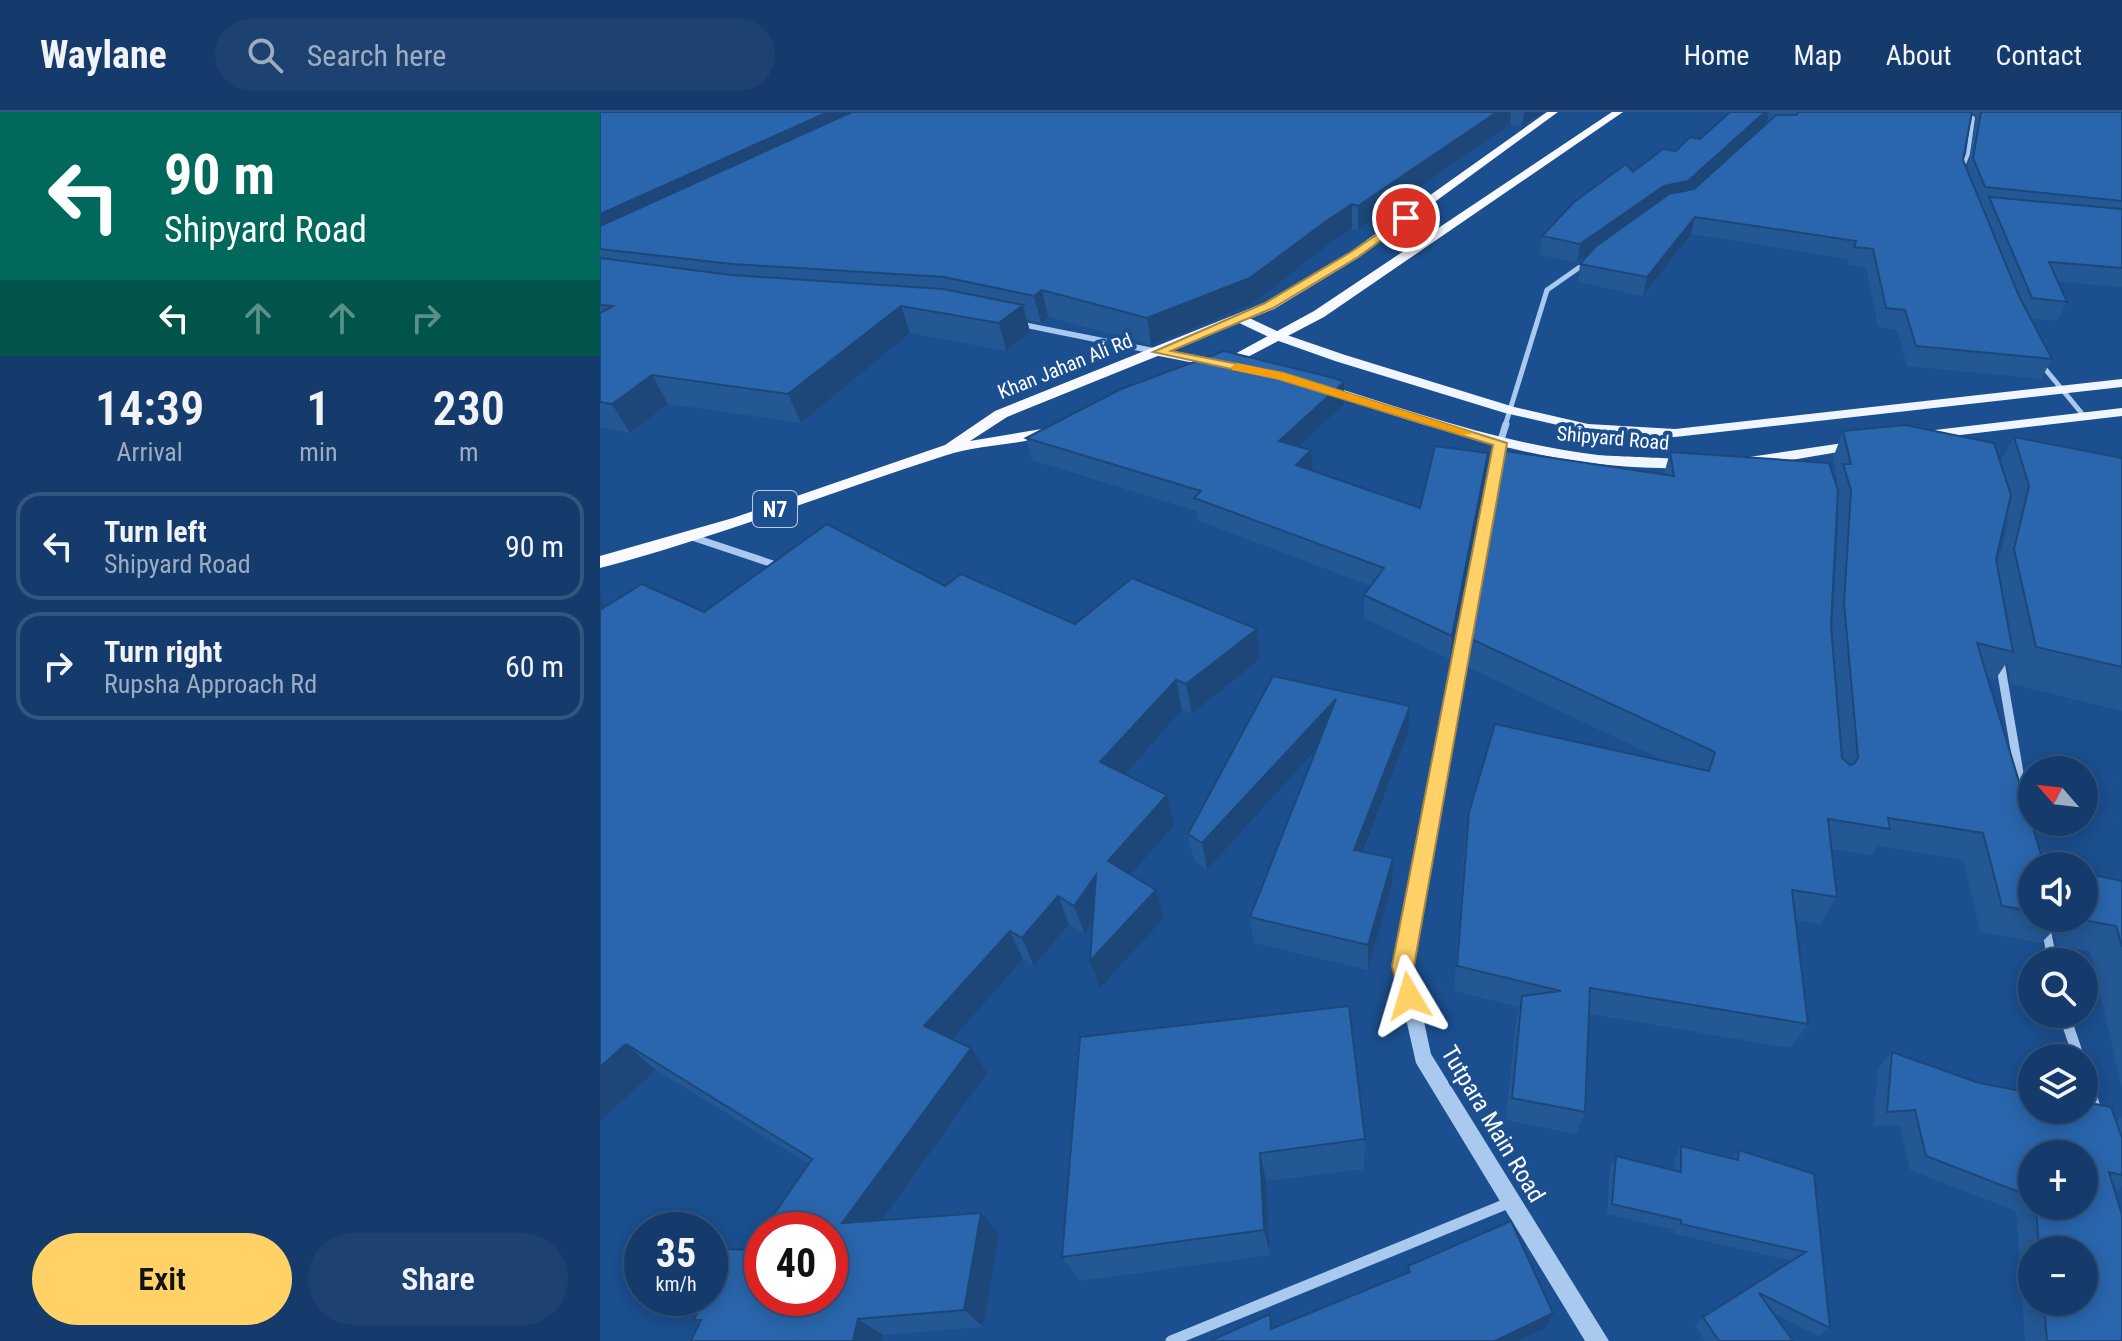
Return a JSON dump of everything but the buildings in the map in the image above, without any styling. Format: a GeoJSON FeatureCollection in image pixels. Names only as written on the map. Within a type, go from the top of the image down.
{"type":"FeatureCollection","features":[{"type":"Feature","properties":{"kind":"highway","name":"N7"},"geometry":{"type":"LineString","coordinates":[[1159,352],[1269,306],[1354,255],[1553,112]]}},
{"type":"Feature","properties":{"kind":"highway"},"geometry":{"type":"LineString","coordinates":[[1195,376],[1224,365],[1319,314],[1618,112]]}},
{"type":"Feature","properties":{"kind":"highway","name":"Khan Jahan Ali Rd"},"geometry":{"type":"LineString","coordinates":[[948,449],[1001,414],[1159,352]]}},
{"type":"Feature","properties":{"kind":"highway","name":"Khan Jahan Ali Rd"},"geometry":{"type":"LineString","coordinates":[[600,562],[739,522],[948,449],[1032,437],[1076,420]]}},
{"type":"Feature","properties":{"kind":"main road"},"geometry":{"type":"LineString","coordinates":[[1239,318],[1277,336],[1510,410],[1588,428],[1675,433],[2122,383]]}},
{"type":"Feature","properties":{"kind":"main road"},"geometry":{"type":"LineString","coordinates":[[1159,352],[1252,370]]}},
{"type":"Feature","properties":{"kind":"main road","name":"Shipyard Road"},"geometry":{"type":"LineString","coordinates":[[1309,384],[1500,443],[1567,456],[1667,465],[1761,462],[1817,458],[1873,443]]}},
{"type":"Feature","properties":{"kind":"main road"},"geometry":{"type":"LineString","coordinates":[[1902,438],[1977,434],[2122,412]]}},
{"type":"Feature","properties":{"kind":"street"},"geometry":{"type":"LineString","coordinates":[[1957,116],[1973,118],[1961,175]]}},
{"type":"Feature","properties":{"kind":"street"},"geometry":{"type":"LineString","coordinates":[[1500,443],[1547,290],[1590,260]]}},
{"type":"Feature","properties":{"kind":"street"},"geometry":{"type":"LineString","coordinates":[[996,319],[1159,352]]}},
{"type":"Feature","properties":{"kind":"street"},"geometry":{"type":"LineString","coordinates":[[2033,352],[2060,390],[2084,416]]}},
{"type":"Feature","properties":{"kind":"street","name":"Tutpara Main Road"},"geometry":{"type":"LineString","coordinates":[[1500,443],[1403,966],[1422,1057],[1598,1341]]}},
{"type":"Feature","properties":{"kind":"street"},"geometry":{"type":"LineString","coordinates":[[689,536],[786,569]]}},
{"type":"Feature","properties":{"kind":"street"},"geometry":{"type":"LineString","coordinates":[[1997,648],[2018,768]]}},
{"type":"Feature","properties":{"kind":"street"},"geometry":{"type":"LineString","coordinates":[[2098,1116],[2103,1131]]}},
{"type":"Feature","properties":{"kind":"street"},"geometry":{"type":"LineString","coordinates":[[1171,1341],[1511,1202]]}},
{"type":"Feature","properties":{"kind":"slow traffic"},"geometry":{"type":"LineString","coordinates":[[1237,367],[1280,375],[1467,433]]}},
{"type":"Feature","properties":{"kind":"route"},"geometry":{"type":"LineString","coordinates":[[1406,218],[1354,255],[1269,306],[1159,352],[1280,375],[1500,443],[1403,966],[1409,996]]}}]}
